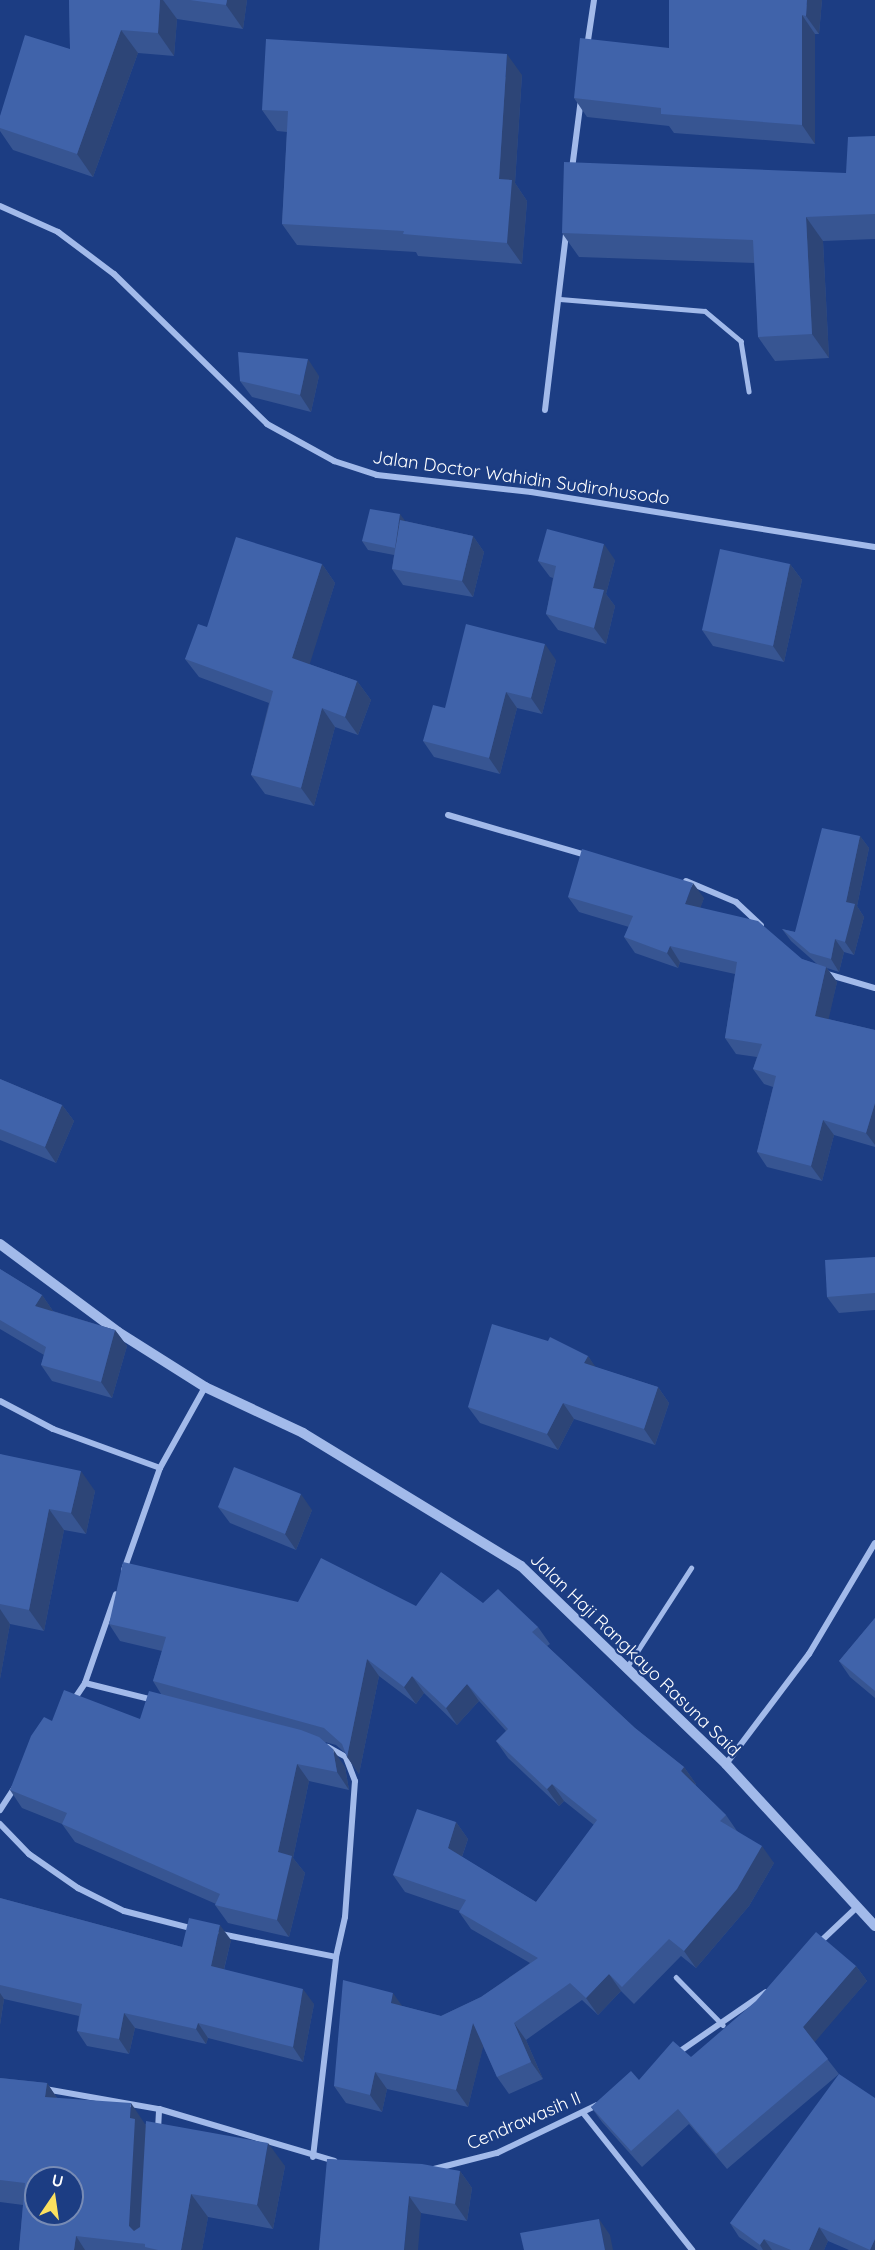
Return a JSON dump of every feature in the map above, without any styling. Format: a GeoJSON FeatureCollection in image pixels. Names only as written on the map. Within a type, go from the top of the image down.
{"type":"FeatureCollection","features":[{"type":"Feature","properties":{"kind":"street"},"geometry":{"type":"LineString","coordinates":[[586,53],[594,0]]}},
{"type":"Feature","properties":{"kind":"street"},"geometry":{"type":"LineString","coordinates":[[572,174],[582,93]]}},
{"type":"Feature","properties":{"kind":"street","name":"Jalan Doctor Wahidin Sudirohusodo"},"geometry":{"type":"LineString","coordinates":[[0,206],[58,232],[114,274],[267,424],[334,460],[377,475],[531,492],[875,547]]}},
{"type":"Feature","properties":{"kind":"street"},"geometry":{"type":"LineString","coordinates":[[545,410],[561,299],[568,219]]}},
{"type":"Feature","properties":{"kind":"street"},"geometry":{"type":"LineString","coordinates":[[448,815],[593,857]]}},
{"type":"Feature","properties":{"kind":"street"},"geometry":{"type":"LineString","coordinates":[[672,877],[736,902],[772,934]]}},
{"type":"Feature","properties":{"kind":"street"},"geometry":{"type":"LineString","coordinates":[[816,970],[875,988]]}},
{"type":"Feature","properties":{"kind":"street","name":"Jalan Haji Rangkayo Rasuna Said"},"geometry":{"type":"LineString","coordinates":[[0,1244],[118,1332],[205,1388],[303,1433],[521,1566],[726,1764],[875,1926]]}},
{"type":"Feature","properties":{"kind":"street"},"geometry":{"type":"LineString","coordinates":[[65,1712],[85,1683],[160,1468],[205,1388]]}},
{"type":"Feature","properties":{"kind":"street"},"geometry":{"type":"LineString","coordinates":[[0,1401],[53,1429],[160,1468]]}},
{"type":"Feature","properties":{"kind":"street"},"geometry":{"type":"LineString","coordinates":[[726,1764],[809,1654],[875,1544]]}},
{"type":"Feature","properties":{"kind":"street"},"geometry":{"type":"LineString","coordinates":[[85,1683],[166,1704]]}},
{"type":"Feature","properties":{"kind":"street"},"geometry":{"type":"LineString","coordinates":[[313,2157],[336,1957],[345,1917],[355,1782],[346,1757],[315,1743]]}},
{"type":"Feature","properties":{"kind":"street"},"geometry":{"type":"LineString","coordinates":[[0,1810],[20,1780]]}},
{"type":"Feature","properties":{"kind":"street"},"geometry":{"type":"LineString","coordinates":[[0,1824],[29,1854],[78,1888],[124,1911],[200,1930]]}},
{"type":"Feature","properties":{"kind":"street"},"geometry":{"type":"LineString","coordinates":[[816,1946],[857,1907]]}},
{"type":"Feature","properties":{"kind":"street"},"geometry":{"type":"LineString","coordinates":[[211,1932],[336,1957]]}},
{"type":"Feature","properties":{"kind":"street"},"geometry":{"type":"LineString","coordinates":[[667,2060],[723,2025],[775,1985]]}},
{"type":"Feature","properties":{"kind":"street"},"geometry":{"type":"LineString","coordinates":[[34,2087],[159,2109],[313,2157],[344,2162]]}},
{"type":"Feature","properties":{"kind":"street","name":"Cendrawasih II"},"geometry":{"type":"LineString","coordinates":[[420,2169],[461,2164],[497,2152],[584,2114],[602,2102]]}},
{"type":"Feature","properties":{"kind":"street"},"geometry":{"type":"LineString","coordinates":[[157,2144],[159,2109]]}},
{"type":"Feature","properties":{"kind":"street"},"geometry":{"type":"LineString","coordinates":[[584,2114],[692,2250]]}},
{"type":"Feature","properties":{"kind":"lane"},"geometry":{"type":"LineString","coordinates":[[561,299],[705,311],[741,341],[749,391]]}},
{"type":"Feature","properties":{"kind":"lane"},"geometry":{"type":"LineString","coordinates":[[627,1667],[692,1568]]}},
{"type":"Feature","properties":{"kind":"lane"},"geometry":{"type":"LineString","coordinates":[[676,1977],[723,2025]]}},
{"type":"Feature","properties":{"kind":"building"},"geometry":{"type":"Polygon","coordinates":[[[69,0],[160,0],[158,33],[121,30],[77,154],[0,128],[0,116],[25,35],[70,49],[69,0]]]}},
{"type":"Feature","properties":{"kind":"building"},"geometry":{"type":"Polygon","coordinates":[[[190,0],[227,0],[226,5],[190,0]]]}},
{"type":"Feature","properties":{"kind":"building"},"geometry":{"type":"Polygon","coordinates":[[[669,0],[807,0],[806,16],[802,15],[802,125],[661,114],[661,108],[574,98],[580,38],[669,48],[669,0]]]}},
{"type":"Feature","properties":{"kind":"building"},"geometry":{"type":"Polygon","coordinates":[[[266,39],[507,54],[499,179],[512,180],[507,243],[403,234],[404,231],[282,224],[288,111],[262,110],[266,39]]]}},
{"type":"Feature","properties":{"kind":"building"},"geometry":{"type":"Polygon","coordinates":[[[875,136],[875,214],[806,217],[812,334],[758,337],[753,240],[562,233],[564,162],[846,173],[848,137],[875,136]]]}},
{"type":"Feature","properties":{"kind":"building"},"geometry":{"type":"Polygon","coordinates":[[[238,352],[308,359],[300,395],[240,381],[238,352]]]}},
{"type":"Feature","properties":{"kind":"building"},"geometry":{"type":"Polygon","coordinates":[[[370,509],[400,514],[395,548],[362,541],[370,509]]]}},
{"type":"Feature","properties":{"kind":"building"},"geometry":{"type":"Polygon","coordinates":[[[400,520],[473,536],[462,581],[392,569],[400,520]]]}},
{"type":"Feature","properties":{"kind":"building"},"geometry":{"type":"Polygon","coordinates":[[[547,529],[604,544],[593,588],[604,590],[594,628],[546,614],[556,566],[538,561],[547,529]]]}},
{"type":"Feature","properties":{"kind":"building"},"geometry":{"type":"Polygon","coordinates":[[[236,537],[322,564],[292,658],[357,681],[345,717],[322,708],[301,788],[251,775],[273,691],[185,659],[198,624],[207,627],[236,537]]]}},
{"type":"Feature","properties":{"kind":"building"},"geometry":{"type":"Polygon","coordinates":[[[720,549],[790,564],[773,646],[702,630],[720,549]]]}},
{"type":"Feature","properties":{"kind":"building"},"geometry":{"type":"Polygon","coordinates":[[[466,624],[545,644],[531,698],[506,692],[489,758],[423,741],[433,705],[445,708],[466,624]]]}},
{"type":"Feature","properties":{"kind":"building"},"geometry":{"type":"Polygon","coordinates":[[[822,828],[860,836],[846,902],[855,904],[845,942],[835,939],[831,959],[810,953],[782,929],[795,932],[822,828]]]}},
{"type":"Feature","properties":{"kind":"building"},"geometry":{"type":"Polygon","coordinates":[[[582,849],[693,883],[685,904],[758,921],[802,959],[826,967],[815,1016],[875,1030],[875,1103],[866,1133],[823,1120],[811,1166],[757,1152],[776,1076],[753,1069],[762,1044],[725,1038],[737,962],[670,946],[667,953],[624,937],[633,916],[568,897],[582,849]]]}},
{"type":"Feature","properties":{"kind":"building"},"geometry":{"type":"Polygon","coordinates":[[[0,1079],[62,1105],[45,1147],[0,1129],[0,1079]]]}},
{"type":"Feature","properties":{"kind":"building"},"geometry":{"type":"Polygon","coordinates":[[[875,1257],[875,1293],[827,1297],[825,1260],[875,1257]]]}},
{"type":"Feature","properties":{"kind":"building"},"geometry":{"type":"Polygon","coordinates":[[[0,1269],[42,1295],[35,1306],[115,1330],[101,1382],[41,1365],[46,1347],[0,1320],[0,1269]]]}},
{"type":"Feature","properties":{"kind":"building"},"geometry":{"type":"Polygon","coordinates":[[[492,1324],[548,1341],[550,1337],[588,1356],[584,1363],[658,1387],[644,1429],[563,1403],[547,1434],[468,1407],[492,1324]]]}},
{"type":"Feature","properties":{"kind":"building"},"geometry":{"type":"Polygon","coordinates":[[[0,1454],[81,1471],[71,1513],[49,1509],[29,1610],[0,1604],[0,1454]]]}},
{"type":"Feature","properties":{"kind":"building"},"geometry":{"type":"Polygon","coordinates":[[[234,1467],[301,1494],[285,1534],[218,1507],[234,1467]]]}},
{"type":"Feature","properties":{"kind":"building"},"geometry":{"type":"Polygon","coordinates":[[[321,1558],[416,1606],[441,1572],[483,1603],[498,1589],[538,1627],[532,1632],[635,1728],[684,1767],[681,1771],[726,1815],[720,1821],[762,1846],[737,1889],[684,1951],[669,1939],[622,1987],[609,1974],[586,1998],[570,1983],[514,2023],[531,2062],[497,2077],[473,2023],[456,2090],[375,2072],[370,2095],[334,2086],[343,1980],[393,1993],[391,2003],[441,2016],[481,1997],[538,1958],[459,1912],[466,1900],[393,1875],[417,1809],[456,1822],[448,1848],[536,1902],[597,1820],[552,1784],[547,1789],[496,1741],[508,1729],[467,1684],[446,1708],[412,1676],[404,1687],[367,1659],[347,1757],[342,1744],[324,1728],[153,1681],[166,1637],[109,1624],[123,1562],[298,1602],[321,1558]]]}},
{"type":"Feature","properties":{"kind":"building"},"geometry":{"type":"Polygon","coordinates":[[[875,1618],[875,1691],[839,1661],[875,1618]]]}},
{"type":"Feature","properties":{"kind":"building"},"geometry":{"type":"Polygon","coordinates":[[[64,1690],[140,1719],[149,1691],[301,1730],[319,1737],[333,1749],[337,1772],[297,1764],[278,1852],[292,1856],[277,1920],[215,1905],[220,1894],[62,1824],[67,1813],[10,1790],[31,1736],[44,1717],[52,1721],[64,1690]]]}},
{"type":"Feature","properties":{"kind":"building"},"geometry":{"type":"Polygon","coordinates":[[[0,1898],[182,1947],[189,1918],[220,1925],[211,1966],[303,1989],[293,2047],[198,2023],[196,2029],[124,2013],[119,2039],[77,2031],[82,2004],[0,1985],[0,1898]]]}},
{"type":"Feature","properties":{"kind":"building"},"geometry":{"type":"Polygon","coordinates":[[[816,1932],[856,1966],[803,2027],[828,2059],[716,2154],[678,2109],[631,2151],[591,2107],[631,2071],[639,2080],[673,2041],[691,2057],[756,2001],[816,1932]]]}},
{"type":"Feature","properties":{"kind":"building"},"geometry":{"type":"Polygon","coordinates":[[[839,2074],[875,2098],[875,2239],[870,2250],[819,2227],[809,2250],[791,2250],[764,2239],[760,2245],[730,2223],[839,2074]]]}},
{"type":"Feature","properties":{"kind":"building"},"geometry":{"type":"Polygon","coordinates":[[[0,2078],[47,2083],[45,2097],[131,2103],[130,2118],[135,2119],[129,2226],[134,2231],[140,2227],[146,2121],[268,2143],[257,2205],[191,2194],[181,2250],[158,2250],[145,2247],[145,2244],[76,2236],[74,2250],[19,2250],[24,2194],[24,2226],[84,2226],[84,2166],[24,2166],[24,2183],[0,2180],[0,2078]]]}},
{"type":"Feature","properties":{"kind":"building"},"geometry":{"type":"Polygon","coordinates":[[[327,2159],[422,2164],[460,2171],[455,2204],[409,2196],[404,2250],[319,2250],[327,2159]]]}},
{"type":"Feature","properties":{"kind":"building"},"geometry":{"type":"Polygon","coordinates":[[[599,2219],[605,2250],[524,2250],[520,2233],[599,2219]]]}}]}
